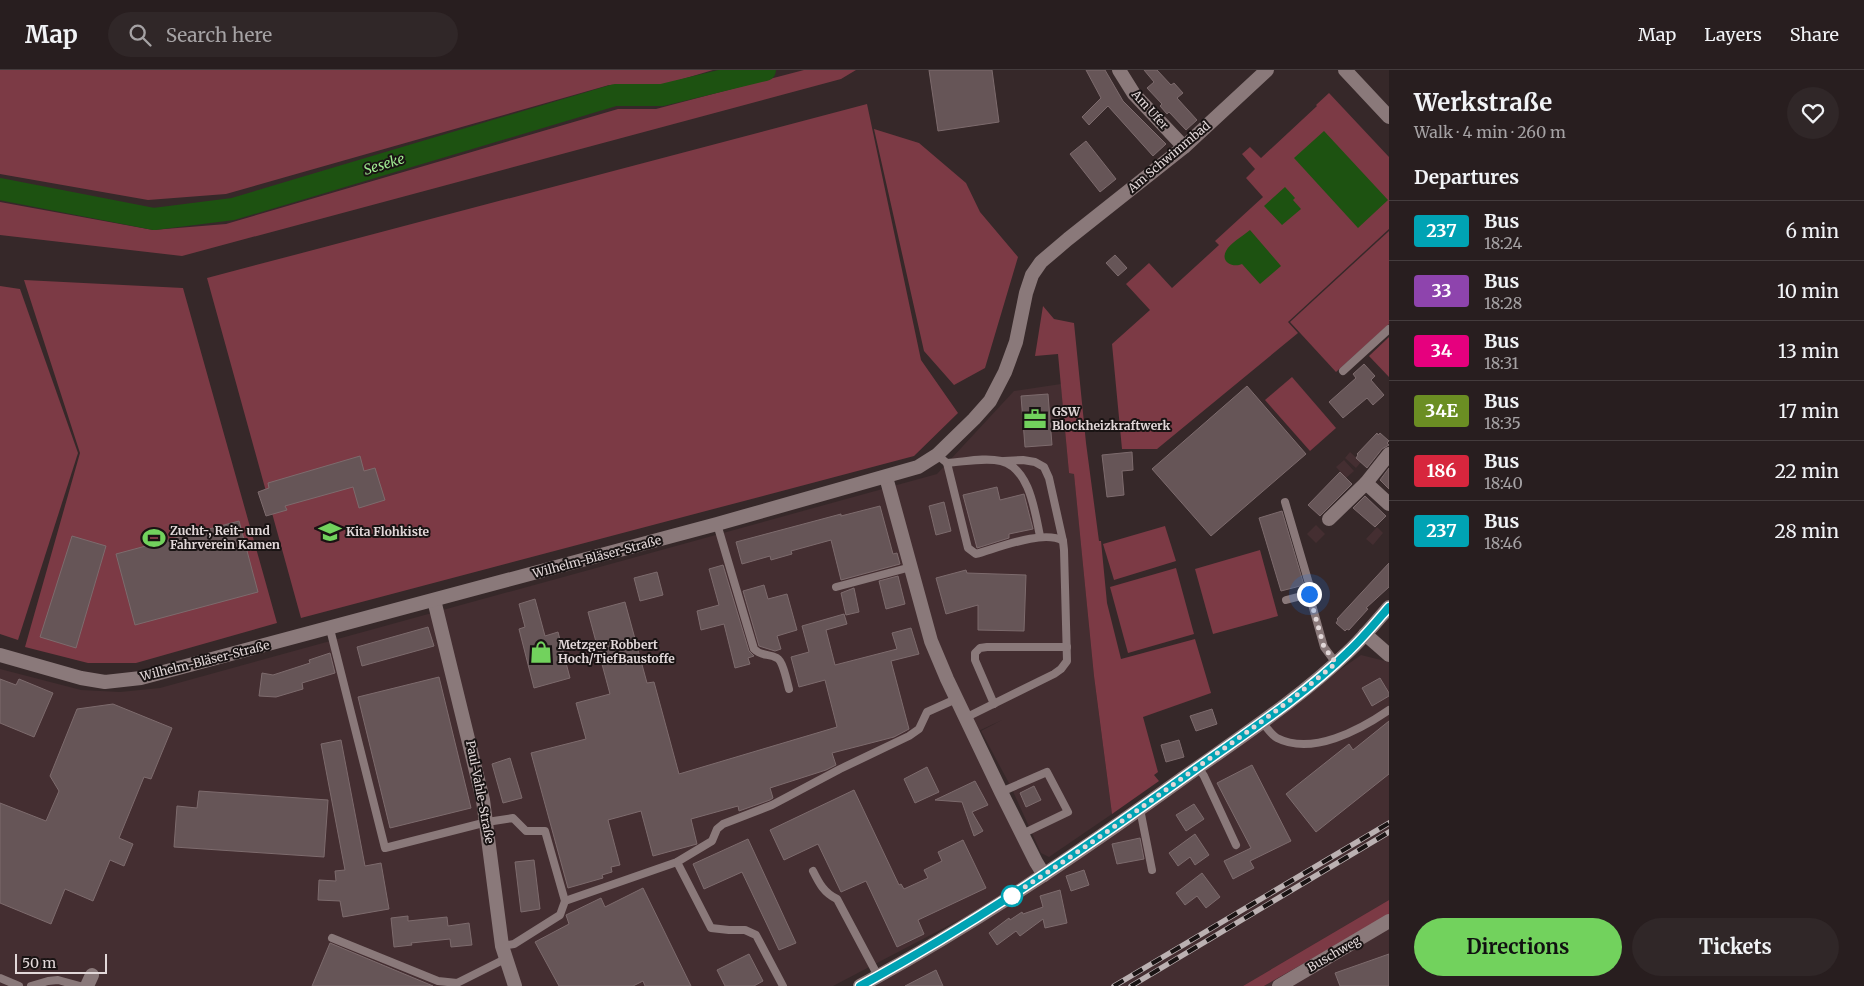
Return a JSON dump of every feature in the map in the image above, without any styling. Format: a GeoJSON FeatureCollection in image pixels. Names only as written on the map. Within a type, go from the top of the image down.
{"type":"FeatureCollection","features":[{"type":"Feature","properties":{"kind":"street","name":"Am Ufer"},"geometry":{"type":"LineString","coordinates":[[1119,70],[1134,94],[1184,147]]}},
{"type":"Feature","properties":{"kind":"street","name":"Am Schwimmbad"},"geometry":{"type":"LineString","coordinates":[[1068,239],[1184,147],[1267,70]]}},
{"type":"Feature","properties":{"kind":"street"},"geometry":{"type":"LineString","coordinates":[[1345,70],[1389,117]]}},
{"type":"Feature","properties":{"kind":"street","name":"Wilhelm-Bläser-Straße"},"geometry":{"type":"LineString","coordinates":[[0,654],[81,678],[105,682],[118,682],[165,673],[717,524],[886,477],[942,459],[990,401],[1005,372],[1016,342],[1026,293],[1032,275],[1041,262],[1068,239]]}},
{"type":"Feature","properties":{"kind":"street"},"geometry":{"type":"LineString","coordinates":[[1329,519],[1366,483],[1389,454]]}},
{"type":"Feature","properties":{"kind":"street"},"geometry":{"type":"LineString","coordinates":[[886,477],[931,641],[965,718],[1044,875]]}},
{"type":"Feature","properties":{"kind":"street"},"geometry":{"type":"LineString","coordinates":[[1366,483],[1389,504]]}},
{"type":"Feature","properties":{"kind":"street","name":"Paul-Vahle-Straße"},"geometry":{"type":"LineString","coordinates":[[434,600],[475,759],[487,822],[504,952],[515,986]]}},
{"type":"Feature","properties":{"kind":"street"},"geometry":{"type":"LineString","coordinates":[[860,986],[989,911],[1140,809],[1316,680],[1365,634],[1389,607]]}},
{"type":"Feature","properties":{"kind":"street"},"geometry":{"type":"LineString","coordinates":[[1365,634],[1389,655]]}},
{"type":"Feature","properties":{"kind":"street","name":"Buschweg"},"geometry":{"type":"LineString","coordinates":[[1279,986],[1389,921]]}},
{"type":"Feature","properties":{"kind":"lane"},"geometry":{"type":"LineString","coordinates":[[1343,370],[1389,329]]}},
{"type":"Feature","properties":{"kind":"lane"},"geometry":{"type":"LineString","coordinates":[[965,718],[1054,674],[1067,661],[1063,541],[1049,478],[1044,467],[1035,462],[1023,460],[942,459],[968,548],[976,554],[1040,536],[1058,538],[1063,541]]}},
{"type":"Feature","properties":{"kind":"lane"},"geometry":{"type":"LineString","coordinates":[[1002,461],[1011,466],[1023,478],[1040,536]]}},
{"type":"Feature","properties":{"kind":"lane"},"geometry":{"type":"LineString","coordinates":[[1285,502],[1310,587],[1309,594],[1324,647],[1336,663]]}},
{"type":"Feature","properties":{"kind":"lane"},"geometry":{"type":"LineString","coordinates":[[717,524],[754,649],[760,654],[776,657],[780,661],[789,688]]}},
{"type":"Feature","properties":{"kind":"lane"},"geometry":{"type":"LineString","coordinates":[[836,587],[911,567]]}},
{"type":"Feature","properties":{"kind":"lane"},"geometry":{"type":"LineString","coordinates":[[1286,600],[1309,594]]}},
{"type":"Feature","properties":{"kind":"lane"},"geometry":{"type":"LineString","coordinates":[[330,629],[385,848],[487,822],[513,818],[526,830],[545,831],[565,901],[560,915],[457,983],[438,981],[332,938]]}},
{"type":"Feature","properties":{"kind":"lane"},"geometry":{"type":"LineString","coordinates":[[994,704],[974,660],[975,653],[980,648],[1067,647]]}},
{"type":"Feature","properties":{"kind":"lane"},"geometry":{"type":"LineString","coordinates":[[565,901],[677,862],[712,841],[717,829],[723,824],[772,805],[840,769],[909,736],[919,729],[927,712],[956,699]]}},
{"type":"Feature","properties":{"kind":"lane"},"geometry":{"type":"LineString","coordinates":[[1262,721],[1276,737],[1292,743],[1319,743],[1345,735],[1362,727],[1389,710]]}},
{"type":"Feature","properties":{"kind":"lane"},"geometry":{"type":"LineString","coordinates":[[1198,767],[1236,845]]}},
{"type":"Feature","properties":{"kind":"lane"},"geometry":{"type":"LineString","coordinates":[[1001,792],[1047,772],[1068,812],[1022,834]]}},
{"type":"Feature","properties":{"kind":"lane"},"geometry":{"type":"LineString","coordinates":[[1140,809],[1152,870]]}},
{"type":"Feature","properties":{"kind":"lane"},"geometry":{"type":"LineString","coordinates":[[677,862],[711,928],[745,930],[756,935],[783,986]]}},
{"type":"Feature","properties":{"kind":"lane"},"geometry":{"type":"LineString","coordinates":[[813,870],[821,887],[831,896],[837,898],[878,976]]}},
{"type":"Feature","properties":{"kind":"lane"},"geometry":{"type":"LineString","coordinates":[[0,978],[19,986]]}},
{"type":"Feature","properties":{"kind":"lane"},"geometry":{"type":"LineString","coordinates":[[31,986],[58,980],[80,986]]}},
{"type":"Feature","properties":{"kind":"shaded area"},"geometry":{"type":"Polygon","coordinates":[[[0,70],[713,70],[656,87],[609,85],[226,194],[148,200],[0,174],[0,70]]]}},
{"type":"Feature","properties":{"kind":"shaded area"},"geometry":{"type":"Polygon","coordinates":[[[804,70],[856,70],[841,79],[182,256],[0,235],[0,202],[153,230],[226,224],[618,109],[656,109],[804,70]]]}},
{"type":"Feature","properties":{"kind":"shaded area"},"geometry":{"type":"Polygon","coordinates":[[[1329,93],[1389,157],[1389,229],[1288,322],[1298,333],[1157,449],[1122,449],[1112,344],[1150,310],[1126,284],[1149,263],[1172,288],[1219,245],[1215,241],[1263,197],[1246,178],[1255,169],[1242,154],[1250,147],[1261,158],[1329,93]]]}},
{"type":"Feature","properties":{"kind":"shaded area"},"geometry":{"type":"Polygon","coordinates":[[[867,104],[921,360],[958,413],[914,456],[301,618],[207,278],[867,104]]]}},
{"type":"Feature","properties":{"kind":"shaded area"},"geometry":{"type":"Polygon","coordinates":[[[874,129],[919,143],[966,183],[980,212],[1018,257],[985,368],[954,385],[924,351],[874,129]]]}},
{"type":"Feature","properties":{"kind":"shaded area"},"geometry":{"type":"Polygon","coordinates":[[[1324,131],[1388,200],[1358,228],[1294,158],[1324,131]]]}},
{"type":"Feature","properties":{"kind":"shaded area"},"geometry":{"type":"Polygon","coordinates":[[[1285,187],[1295,198],[1293,200],[1301,209],[1282,225],[1264,206],[1285,187]]]}},
{"type":"Feature","properties":{"kind":"shaded area"},"geometry":{"type":"Polygon","coordinates":[[[1250,230],[1281,266],[1260,284],[1242,264],[1232,265],[1225,259],[1228,248],[1250,230]]]}},
{"type":"Feature","properties":{"kind":"shaded area"},"geometry":{"type":"Polygon","coordinates":[[[1389,231],[1389,324],[1336,372],[1290,322],[1389,231]]]}},
{"type":"Feature","properties":{"kind":"shaded area","name":"Zucht-, Reit- und Fahrverein Kamen"},"geometry":{"type":"Polygon","coordinates":[[[24,280],[183,288],[277,623],[136,663],[88,663],[25,647],[80,453],[24,280]]]}},
{"type":"Feature","properties":{"kind":"shaded area"},"geometry":{"type":"Polygon","coordinates":[[[0,286],[20,289],[78,453],[18,640],[0,634],[0,286]]]}},
{"type":"Feature","properties":{"kind":"shaded area"},"geometry":{"type":"Polygon","coordinates":[[[1043,306],[1054,319],[1074,323],[1086,443],[1099,541],[1101,541],[1107,603],[1121,659],[1195,639],[1211,693],[1143,717],[1158,772],[1154,775],[1159,781],[1112,814],[1094,676],[1074,474],[1069,473],[1058,354],[1035,356],[1043,306]]]}},
{"type":"Feature","properties":{"kind":"shaded area"},"geometry":{"type":"Polygon","coordinates":[[[1389,337],[1389,377],[1369,356],[1389,337]]]}},
{"type":"Feature","properties":{"kind":"shaded area"},"geometry":{"type":"Polygon","coordinates":[[[1292,377],[1336,428],[1310,451],[1265,400],[1292,377]]]}},
{"type":"Feature","properties":{"kind":"shaded area"},"geometry":{"type":"Polygon","coordinates":[[[1061,384],[1069,473],[1074,473],[1094,676],[1112,814],[1049,857],[1041,853],[1011,787],[981,731],[1002,720],[972,734],[1038,871],[965,917],[833,986],[0,986],[0,669],[81,690],[120,692],[160,688],[937,474],[1014,391],[1061,384]]]}},
{"type":"Feature","properties":{"kind":"shaded area"},"geometry":{"type":"Polygon","coordinates":[[[1350,452],[1361,462],[1356,468],[1345,458],[1350,452]]]}},
{"type":"Feature","properties":{"kind":"shaded area"},"geometry":{"type":"Polygon","coordinates":[[[1344,460],[1354,471],[1346,478],[1336,467],[1344,460]]]}},
{"type":"Feature","properties":{"kind":"shaded area"},"geometry":{"type":"Polygon","coordinates":[[[1316,525],[1325,534],[1316,543],[1307,534],[1316,525]]]}},
{"type":"Feature","properties":{"kind":"shaded area"},"geometry":{"type":"Polygon","coordinates":[[[1165,526],[1176,561],[1114,580],[1103,544],[1165,526]]]}},
{"type":"Feature","properties":{"kind":"shaded area"},"geometry":{"type":"Polygon","coordinates":[[[1377,527],[1383,533],[1373,545],[1366,539],[1377,527]]]}},
{"type":"Feature","properties":{"kind":"shaded area"},"geometry":{"type":"Polygon","coordinates":[[[1260,550],[1278,616],[1213,634],[1195,569],[1260,550]]]}},
{"type":"Feature","properties":{"kind":"shaded area"},"geometry":{"type":"Polygon","coordinates":[[[1176,568],[1194,634],[1128,653],[1110,587],[1176,568]]]}},
{"type":"Feature","properties":{"kind":"shaded area"},"geometry":{"type":"Polygon","coordinates":[[[1361,655],[1389,662],[1389,900],[1243,986],[863,986],[984,921],[1361,655]]]}},
{"type":"Feature","properties":{"kind":"shaded area"},"geometry":{"type":"Polygon","coordinates":[[[1389,900],[1389,915],[1264,986],[1243,986],[1389,900]]]}},
{"type":"Feature","properties":{"kind":"shaded area"},"geometry":{"type":"Polygon","coordinates":[[[1389,915],[1389,986],[1264,986],[1389,915]]]}},
{"type":"Feature","properties":{"kind":"building"},"geometry":{"type":"Polygon","coordinates":[[[929,70],[992,70],[999,122],[938,131],[929,70]]]}},
{"type":"Feature","properties":{"kind":"building"},"geometry":{"type":"Polygon","coordinates":[[[1086,70],[1105,70],[1123,101],[1166,144],[1153,156],[1108,106],[1089,125],[1082,117],[1101,98],[1086,70]]]}},
{"type":"Feature","properties":{"kind":"building"},"geometry":{"type":"Polygon","coordinates":[[[1144,70],[1157,70],[1171,85],[1174,83],[1183,93],[1177,98],[1197,120],[1186,130],[1169,112],[1167,114],[1160,106],[1162,104],[1147,88],[1154,82],[1144,70]]]}},
{"type":"Feature","properties":{"kind":"building"},"geometry":{"type":"Polygon","coordinates":[[[1086,141],[1116,179],[1100,192],[1070,154],[1086,141]]]}},
{"type":"Feature","properties":{"kind":"building"},"geometry":{"type":"Polygon","coordinates":[[[1115,255],[1127,268],[1118,276],[1106,263],[1115,255]]]}},
{"type":"Feature","properties":{"kind":"building"},"geometry":{"type":"Polygon","coordinates":[[[1364,364],[1375,376],[1371,380],[1384,395],[1373,405],[1367,398],[1343,418],[1329,402],[1356,378],[1353,374],[1364,364]]]}},
{"type":"Feature","properties":{"kind":"building"},"geometry":{"type":"Polygon","coordinates":[[[1247,386],[1306,454],[1211,536],[1152,469],[1247,386]]]}},
{"type":"Feature","properties":{"kind":"building"},"geometry":{"type":"Polygon","coordinates":[[[1048,394],[1052,445],[1025,447],[1021,396],[1048,394]]]}},
{"type":"Feature","properties":{"kind":"building"},"geometry":{"type":"Polygon","coordinates":[[[1377,433],[1378,435],[1380,433],[1389,441],[1387,443],[1389,445],[1382,449],[1367,468],[1356,458],[1357,454],[1377,433]]]}},
{"type":"Feature","properties":{"kind":"building"},"geometry":{"type":"Polygon","coordinates":[[[1132,452],[1133,470],[1122,471],[1124,495],[1107,497],[1102,455],[1132,452]]]}},
{"type":"Feature","properties":{"kind":"building"},"geometry":{"type":"Polygon","coordinates":[[[360,456],[364,471],[375,468],[385,500],[359,508],[353,487],[285,506],[287,510],[266,516],[258,492],[269,488],[268,483],[360,456]]]}},
{"type":"Feature","properties":{"kind":"building"},"geometry":{"type":"Polygon","coordinates":[[[1389,468],[1389,489],[1380,480],[1389,468]]]}},
{"type":"Feature","properties":{"kind":"building"},"geometry":{"type":"Polygon","coordinates":[[[1340,472],[1352,484],[1320,516],[1308,505],[1340,472]]]}},
{"type":"Feature","properties":{"kind":"building"},"geometry":{"type":"Polygon","coordinates":[[[997,487],[1000,500],[1024,494],[1033,529],[1009,534],[1009,538],[977,548],[963,495],[997,487]]]}},
{"type":"Feature","properties":{"kind":"building"},"geometry":{"type":"Polygon","coordinates":[[[1365,496],[1386,516],[1375,527],[1353,508],[1365,496]]]}},
{"type":"Feature","properties":{"kind":"building"},"geometry":{"type":"Polygon","coordinates":[[[944,502],[951,531],[936,535],[929,506],[944,502]]]}},
{"type":"Feature","properties":{"kind":"building"},"geometry":{"type":"Polygon","coordinates":[[[880,506],[893,554],[897,553],[900,564],[841,580],[831,540],[791,551],[792,554],[771,560],[770,556],[742,564],[736,542],[841,514],[841,516],[880,506]]]}},
{"type":"Feature","properties":{"kind":"building"},"geometry":{"type":"Polygon","coordinates":[[[1282,511],[1304,585],[1281,591],[1259,518],[1282,511]]]}},
{"type":"Feature","properties":{"kind":"building"},"geometry":{"type":"Polygon","coordinates":[[[239,521],[258,592],[135,625],[116,554],[239,521]]]}},
{"type":"Feature","properties":{"kind":"building"},"geometry":{"type":"Polygon","coordinates":[[[72,536],[106,546],[76,648],[40,637],[72,536]]]}},
{"type":"Feature","properties":{"kind":"building"},"geometry":{"type":"Polygon","coordinates":[[[1389,563],[1389,587],[1366,608],[1368,609],[1349,630],[1345,631],[1336,623],[1337,619],[1389,563]]]}},
{"type":"Feature","properties":{"kind":"building"},"geometry":{"type":"Polygon","coordinates":[[[723,565],[749,651],[754,656],[748,658],[750,664],[735,668],[724,624],[701,630],[697,611],[719,605],[709,569],[723,565]]]}},
{"type":"Feature","properties":{"kind":"building"},"geometry":{"type":"Polygon","coordinates":[[[966,570],[967,573],[1026,575],[1024,631],[978,630],[978,605],[946,614],[936,578],[966,570]]]}},
{"type":"Feature","properties":{"kind":"building"},"geometry":{"type":"Polygon","coordinates":[[[657,572],[663,595],[640,601],[634,578],[657,572]]]}},
{"type":"Feature","properties":{"kind":"building"},"geometry":{"type":"Polygon","coordinates":[[[898,576],[905,604],[886,609],[879,581],[898,576]]]}},
{"type":"Feature","properties":{"kind":"building"},"geometry":{"type":"Polygon","coordinates":[[[764,585],[768,599],[787,594],[797,630],[777,636],[781,649],[775,651],[759,646],[743,591],[764,585]]]}},
{"type":"Feature","properties":{"kind":"building"},"geometry":{"type":"Polygon","coordinates":[[[854,588],[859,612],[846,615],[841,593],[854,588]]]}},
{"type":"Feature","properties":{"kind":"building"},"geometry":{"type":"Polygon","coordinates":[[[535,599],[545,636],[558,632],[570,678],[534,688],[519,629],[525,627],[519,604],[535,599]]]}},
{"type":"Feature","properties":{"kind":"building"},"geometry":{"type":"Polygon","coordinates":[[[625,602],[647,683],[654,682],[679,774],[837,727],[825,680],[799,687],[791,657],[809,652],[802,626],[844,614],[847,624],[826,630],[835,665],[897,649],[892,633],[911,628],[919,654],[891,661],[909,729],[894,737],[832,753],[836,765],[770,788],[773,798],[770,800],[739,811],[738,806],[691,819],[697,844],[653,856],[641,811],[608,820],[620,865],[611,867],[612,872],[602,875],[603,878],[568,888],[531,753],[586,739],[576,703],[610,694],[588,612],[625,602]]]}},
{"type":"Feature","properties":{"kind":"building"},"geometry":{"type":"Polygon","coordinates":[[[428,627],[434,646],[362,666],[357,647],[428,627]]]}},
{"type":"Feature","properties":{"kind":"building"},"geometry":{"type":"Polygon","coordinates":[[[330,653],[335,673],[302,683],[303,689],[276,697],[259,696],[262,673],[273,675],[310,663],[309,660],[330,653]]]}},
{"type":"Feature","properties":{"kind":"building"},"geometry":{"type":"Polygon","coordinates":[[[439,677],[471,808],[390,828],[358,697],[439,677]]]}},
{"type":"Feature","properties":{"kind":"building"},"geometry":{"type":"Polygon","coordinates":[[[1380,678],[1389,696],[1372,706],[1362,688],[1380,678]]]}},
{"type":"Feature","properties":{"kind":"building"},"geometry":{"type":"Polygon","coordinates":[[[0,679],[16,685],[19,679],[53,693],[34,737],[0,723],[0,679]]]}},
{"type":"Feature","properties":{"kind":"building"},"geometry":{"type":"Polygon","coordinates":[[[113,704],[172,728],[151,779],[144,777],[119,838],[133,844],[124,866],[110,860],[93,901],[65,889],[51,924],[0,903],[0,803],[46,821],[59,791],[50,776],[77,709],[113,704]]]}},
{"type":"Feature","properties":{"kind":"building"},"geometry":{"type":"Polygon","coordinates":[[[1212,709],[1217,724],[1196,731],[1190,716],[1212,709]]]}},
{"type":"Feature","properties":{"kind":"building"},"geometry":{"type":"Polygon","coordinates":[[[1389,721],[1389,774],[1316,832],[1286,794],[1349,744],[1353,750],[1389,721]]]}},
{"type":"Feature","properties":{"kind":"building"},"geometry":{"type":"Polygon","coordinates":[[[341,740],[365,866],[381,863],[389,909],[343,917],[340,901],[318,900],[319,880],[336,881],[335,871],[345,870],[321,744],[341,740]]]}},
{"type":"Feature","properties":{"kind":"building"},"geometry":{"type":"Polygon","coordinates":[[[1179,740],[1184,757],[1166,762],[1161,745],[1179,740]]]}},
{"type":"Feature","properties":{"kind":"building"},"geometry":{"type":"Polygon","coordinates":[[[510,758],[522,798],[503,803],[492,764],[510,758]]]}},
{"type":"Feature","properties":{"kind":"building"},"geometry":{"type":"Polygon","coordinates":[[[1252,765],[1291,841],[1250,861],[1254,868],[1233,879],[1224,861],[1251,848],[1217,783],[1252,765]]]}},
{"type":"Feature","properties":{"kind":"building"},"geometry":{"type":"Polygon","coordinates":[[[927,767],[939,792],[915,803],[904,779],[927,767]]]}},
{"type":"Feature","properties":{"kind":"building"},"geometry":{"type":"Polygon","coordinates":[[[975,781],[988,805],[972,812],[983,831],[974,836],[962,802],[935,800],[975,781]]]}},
{"type":"Feature","properties":{"kind":"building"},"geometry":{"type":"Polygon","coordinates":[[[1034,786],[1041,800],[1026,807],[1020,793],[1034,786]]]}},
{"type":"Feature","properties":{"kind":"building"},"geometry":{"type":"Polygon","coordinates":[[[854,790],[899,885],[901,884],[904,889],[928,878],[924,870],[942,861],[938,852],[963,840],[986,888],[918,920],[924,934],[897,947],[866,881],[841,892],[818,844],[784,860],[770,830],[854,790]]]}},
{"type":"Feature","properties":{"kind":"building"},"geometry":{"type":"Polygon","coordinates":[[[199,791],[328,800],[324,857],[174,847],[177,806],[197,808],[199,791]]]}},
{"type":"Feature","properties":{"kind":"building"},"geometry":{"type":"Polygon","coordinates":[[[1194,804],[1204,819],[1186,831],[1176,815],[1194,804]]]}},
{"type":"Feature","properties":{"kind":"building"},"geometry":{"type":"Polygon","coordinates":[[[1195,834],[1209,855],[1195,865],[1190,857],[1178,866],[1169,853],[1195,834]]]}},
{"type":"Feature","properties":{"kind":"building"},"geometry":{"type":"Polygon","coordinates":[[[1140,838],[1144,859],[1117,864],[1112,844],[1140,838]]]}},
{"type":"Feature","properties":{"kind":"building"},"geometry":{"type":"Polygon","coordinates":[[[748,839],[796,943],[779,950],[742,872],[704,889],[693,864],[748,839]]]}},
{"type":"Feature","properties":{"kind":"building"},"geometry":{"type":"Polygon","coordinates":[[[534,860],[540,909],[521,912],[515,862],[534,860]]]}},
{"type":"Feature","properties":{"kind":"building"},"geometry":{"type":"Polygon","coordinates":[[[1084,870],[1089,885],[1071,891],[1066,876],[1084,870]]]}},
{"type":"Feature","properties":{"kind":"building"},"geometry":{"type":"Polygon","coordinates":[[[1202,873],[1220,897],[1206,908],[1197,896],[1185,905],[1176,893],[1202,873]]]}},
{"type":"Feature","properties":{"kind":"building"},"geometry":{"type":"Polygon","coordinates":[[[643,888],[691,986],[645,986],[643,981],[633,986],[559,986],[535,942],[569,924],[566,915],[601,898],[605,907],[643,888]]]}},
{"type":"Feature","properties":{"kind":"building"},"geometry":{"type":"Polygon","coordinates":[[[1060,890],[1067,923],[1045,928],[1043,919],[1020,936],[1016,931],[997,945],[989,933],[1009,918],[1010,920],[1022,912],[1023,914],[1043,907],[1040,896],[1060,890]]]}},
{"type":"Feature","properties":{"kind":"building"},"geometry":{"type":"Polygon","coordinates":[[[408,916],[408,921],[447,917],[448,926],[469,923],[472,945],[451,947],[450,939],[411,943],[412,945],[394,947],[391,918],[408,916]]]}},
{"type":"Feature","properties":{"kind":"building"},"geometry":{"type":"Polygon","coordinates":[[[330,943],[433,986],[312,986],[330,943]]]}},
{"type":"Feature","properties":{"kind":"building"},"geometry":{"type":"Polygon","coordinates":[[[749,954],[763,981],[754,986],[725,986],[717,970],[749,954]]]}},
{"type":"Feature","properties":{"kind":"building"},"geometry":{"type":"Polygon","coordinates":[[[1389,954],[1389,986],[1340,986],[1335,973],[1389,954]]]}},
{"type":"Feature","properties":{"kind":"building"},"geometry":{"type":"Polygon","coordinates":[[[936,970],[943,986],[905,986],[936,970]]]}},
{"type":"Feature","properties":{"kind":"waterway","name":"Seseke"},"geometry":{"type":"LineString","coordinates":[[0,189],[154,219],[233,209],[615,95],[662,95],[765,70]]}},
{"type":"Feature","properties":{"kind":"railway"},"geometry":{"type":"LineString","coordinates":[[1114,986],[1389,823]]}},
{"type":"Feature","properties":{"kind":"railway"},"geometry":{"type":"LineString","coordinates":[[1131,986],[1389,832]]}},
{"type":"Feature","properties":{"kind":"bus line","name":"237"},"geometry":{"type":"LineString","coordinates":[[860,986],[989,911],[1079,852],[1155,798],[1316,680],[1349,651],[1389,607]]}},
{"type":"Feature","properties":{"kind":"place","name":"GSW Blockheizkraftwerk"},"geometry":{"type":"Point","coordinates":[1035,419]}},
{"type":"Feature","properties":{"kind":"place","name":"Kita Flohkiste"},"geometry":{"type":"Point","coordinates":[330,532]}},
{"type":"Feature","properties":{"kind":"place","name":"Zucht-, Reit- und Fahrverein Kamen"},"geometry":{"type":"Point","coordinates":[154,538]}},
{"type":"Feature","properties":{"kind":"place","name":"Metzger Robbert Hoch/TiefBaustoffe"},"geometry":{"type":"Point","coordinates":[541,652]}},
{"type":"Feature","properties":{"kind":"route"},"geometry":{"type":"LineString","coordinates":[[1012,896],[1079,852],[1155,798],[1289,701],[1336,663],[1324,647],[1309,594]]}}]}
